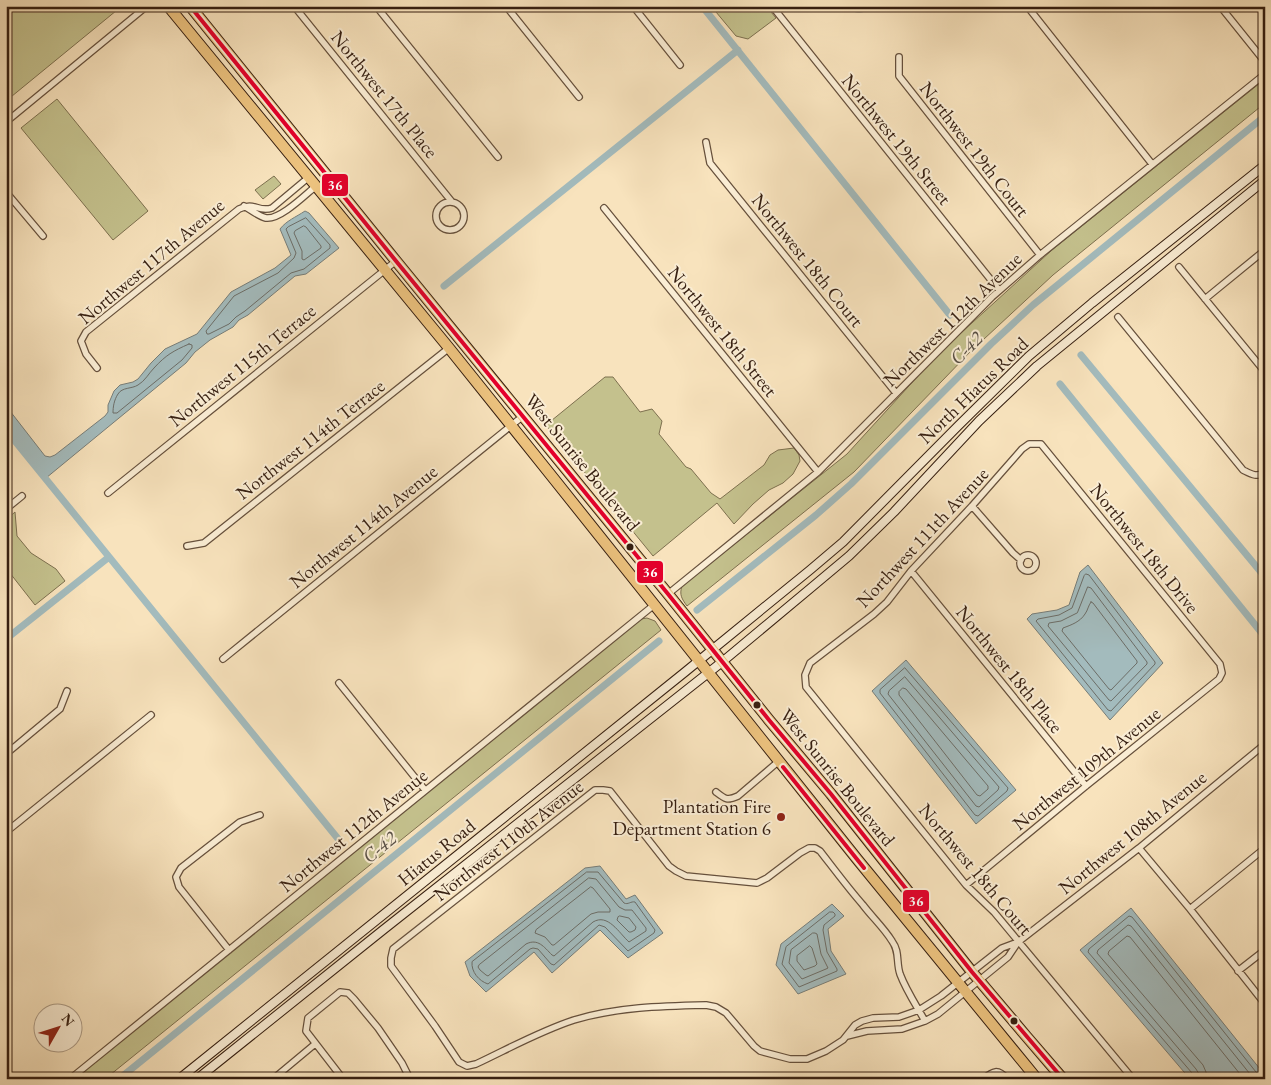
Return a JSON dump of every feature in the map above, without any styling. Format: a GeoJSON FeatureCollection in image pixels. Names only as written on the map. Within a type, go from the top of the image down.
{"type":"FeatureCollection","features":[{"type":"Feature","properties":{"kind":"highway","name":"West Sunrise Boulevard"},"geometry":{"type":"LineString","coordinates":[[168,6],[449,348],[857,860],[1037,1079]]}},
{"type":"Feature","properties":{"kind":"highway","name":"West Sunrise Boulevard"},"geometry":{"type":"LineString","coordinates":[[190,6],[831,794],[976,976],[1063,1079]]}},
{"type":"Feature","properties":{"kind":"main road","name":"North Hiatus Road"},"geometry":{"type":"LineString","coordinates":[[712,650],[843,542],[1029,356],[1092,303],[1265,165]]}},
{"type":"Feature","properties":{"kind":"main road","name":"North Hiatus Road"},"geometry":{"type":"LineString","coordinates":[[722,662],[849,556],[894,512],[979,421],[1038,366],[1265,180]]}},
{"type":"Feature","properties":{"kind":"main road","name":"Hiatus Road"},"geometry":{"type":"LineString","coordinates":[[179,1079],[712,650]]}},
{"type":"Feature","properties":{"kind":"main road","name":"Hiatus Road"},"geometry":{"type":"LineString","coordinates":[[197,1079],[722,662]]}},
{"type":"Feature","properties":{"kind":"street"},"geometry":{"type":"LineString","coordinates":[[6,122],[148,6]]}},
{"type":"Feature","properties":{"kind":"street","name":"Northwest 17th Place"},"geometry":{"type":"LineString","coordinates":[[294,6],[452,202]]}},
{"type":"Feature","properties":{"kind":"street"},"geometry":{"type":"LineString","coordinates":[[376,6],[498,157]]}},
{"type":"Feature","properties":{"kind":"street"},"geometry":{"type":"LineString","coordinates":[[506,6],[579,98]]}},
{"type":"Feature","properties":{"kind":"street"},"geometry":{"type":"LineString","coordinates":[[633,6],[680,65]]}},
{"type":"Feature","properties":{"kind":"street","name":"Northwest 19th Street"},"geometry":{"type":"LineString","coordinates":[[772,6],[999,290]]}},
{"type":"Feature","properties":{"kind":"street"},"geometry":{"type":"LineString","coordinates":[[1027,6],[1152,164]]}},
{"type":"Feature","properties":{"kind":"street"},"geometry":{"type":"LineString","coordinates":[[1220,6],[1265,62]]}},
{"type":"Feature","properties":{"kind":"street","name":"Northwest 19th Court"},"geometry":{"type":"LineString","coordinates":[[899,58],[899,76],[1040,255]]}},
{"type":"Feature","properties":{"kind":"street","name":"Northwest 112th Avenue"},"geometry":{"type":"LineString","coordinates":[[668,594],[818,472],[999,290],[1265,74]]}},
{"type":"Feature","properties":{"kind":"street","name":"Northwest 18th Court"},"geometry":{"type":"LineString","coordinates":[[706,142],[710,163],[896,393]]}},
{"type":"Feature","properties":{"kind":"street","name":"Northwest 117th Avenue"},"geometry":{"type":"LineString","coordinates":[[97,368],[86,354],[81,341],[86,332],[239,209],[249,205],[265,210],[272,208],[283,198],[312,182]]}},
{"type":"Feature","properties":{"kind":"street","name":"Northwest 117th Avenue"},"geometry":{"type":"LineString","coordinates":[[244,206],[260,216],[268,218],[279,216],[290,207],[312,182]]}},
{"type":"Feature","properties":{"kind":"street"},"geometry":{"type":"LineString","coordinates":[[6,192],[43,236]]}},
{"type":"Feature","properties":{"kind":"street"},"geometry":{"type":"LineString","coordinates":[[283,198],[290,207]]}},
{"type":"Feature","properties":{"kind":"street"},"geometry":{"type":"LineString","coordinates":[[452,202],[457,203],[463,210],[464,218],[456,229],[447,230],[439,224],[436,215],[440,206],[444,203],[452,202]]}},
{"type":"Feature","properties":{"kind":"street","name":"Northwest 18th Street"},"geometry":{"type":"LineString","coordinates":[[604,208],[818,472]]}},
{"type":"Feature","properties":{"kind":"street"},"geometry":{"type":"LineString","coordinates":[[1205,300],[1265,250]]}},
{"type":"Feature","properties":{"kind":"street","name":"Northwest 115th Terrace"},"geometry":{"type":"LineString","coordinates":[[108,493],[396,261]]}},
{"type":"Feature","properties":{"kind":"street"},"geometry":{"type":"LineString","coordinates":[[1180,267],[1205,300],[1263,368]]}},
{"type":"Feature","properties":{"kind":"street"},"geometry":{"type":"LineString","coordinates":[[1118,317],[1242,470],[1254,475],[1261,475],[1265,472]]}},
{"type":"Feature","properties":{"kind":"street","name":"Northwest 114th Terrace"},"geometry":{"type":"LineString","coordinates":[[187,546],[204,543],[449,348]]}},
{"type":"Feature","properties":{"kind":"street","name":"Northwest 114th Avenue"},"geometry":{"type":"LineString","coordinates":[[222,659],[523,416]]}},
{"type":"Feature","properties":{"kind":"street","name":"Northwest 111th Avenue"},"geometry":{"type":"LineString","coordinates":[[805,675],[810,663],[887,602],[911,571],[1022,449],[1029,444],[1041,444]]}},
{"type":"Feature","properties":{"kind":"street","name":"Northwest 18th Drive"},"geometry":{"type":"LineString","coordinates":[[1041,444],[1220,664],[1222,673]]}},
{"type":"Feature","properties":{"kind":"street"},"geometry":{"type":"LineString","coordinates":[[6,509],[22,496]]}},
{"type":"Feature","properties":{"kind":"street"},"geometry":{"type":"LineString","coordinates":[[972,506],[1021,560]]}},
{"type":"Feature","properties":{"kind":"street","name":"Northwest 18th Place"},"geometry":{"type":"LineString","coordinates":[[911,571],[1086,786]]}},
{"type":"Feature","properties":{"kind":"street","name":"Northwest 112th Avenue"},"geometry":{"type":"LineString","coordinates":[[70,1079],[654,605]]}},
{"type":"Feature","properties":{"kind":"street","name":"Northwest 109th Avenue"},"geometry":{"type":"LineString","coordinates":[[966,885],[1220,679],[1222,673]]}},
{"type":"Feature","properties":{"kind":"street","name":"Northwest 18th Court"},"geometry":{"type":"LineString","coordinates":[[805,675],[806,686],[966,885],[994,912],[1133,1079]]}},
{"type":"Feature","properties":{"kind":"street"},"geometry":{"type":"LineString","coordinates":[[339,684],[425,790]]}},
{"type":"Feature","properties":{"kind":"street"},"geometry":{"type":"LineString","coordinates":[[6,754],[60,709],[67,691]]}},
{"type":"Feature","properties":{"kind":"street"},"geometry":{"type":"LineString","coordinates":[[6,832],[151,715]]}},
{"type":"Feature","properties":{"kind":"street","name":"Northwest 108th Avenue"},"geometry":{"type":"LineString","coordinates":[[467,1066],[476,1064],[546,1030],[574,1020],[642,1007],[706,1005],[716,1007],[726,1013],[760,1051],[790,1059],[807,1059],[847,1037],[867,1031],[902,1029],[925,1021],[938,1014],[966,992],[976,976],[1002,948],[1018,942],[1139,848],[1265,744]]}},
{"type":"Feature","properties":{"kind":"street"},"geometry":{"type":"LineString","coordinates":[[716,792],[725,798],[732,799],[779,761]]}},
{"type":"Feature","properties":{"kind":"street","name":"Northwest 110th Avenue"},"geometry":{"type":"LineString","coordinates":[[467,1066],[459,1062],[430,1018],[391,966],[393,949],[595,790],[610,791],[669,866],[686,876],[756,883],[767,878],[800,853],[809,848],[815,848],[893,941],[898,952],[898,971],[919,1010]]}},
{"type":"Feature","properties":{"kind":"street"},"geometry":{"type":"LineString","coordinates":[[229,950],[179,887],[176,877],[181,868],[240,822],[260,815]]}},
{"type":"Feature","properties":{"kind":"street"},"geometry":{"type":"LineString","coordinates":[[1139,848],[1265,1004]]}},
{"type":"Feature","properties":{"kind":"street"},"geometry":{"type":"LineString","coordinates":[[1190,909],[1265,848]]}},
{"type":"Feature","properties":{"kind":"street","name":"Northwest 108th Avenue"},"geometry":{"type":"LineString","coordinates":[[847,1037],[855,1025],[862,1021],[873,1018],[899,1017],[919,1010],[942,996],[958,982],[976,976],[1008,957],[1018,942]]}},
{"type":"Feature","properties":{"kind":"street"},"geometry":{"type":"LineString","coordinates":[[1238,971],[1265,950]]}},
{"type":"Feature","properties":{"kind":"street"},"geometry":{"type":"LineString","coordinates":[[343,1079],[306,1031],[308,1018],[340,992],[348,993],[378,1028],[402,1063],[410,1079]]}},
{"type":"Feature","properties":{"kind":"street"},"geometry":{"type":"LineString","coordinates":[[919,1010],[925,1021]]}},
{"type":"Feature","properties":{"kind":"street"},"geometry":{"type":"LineString","coordinates":[[272,1079],[315,1044]]}},
{"type":"Feature","properties":{"kind":"street"},"geometry":{"type":"LineString","coordinates":[[6,1071],[12,1079]]}},
{"type":"Feature","properties":{"kind":"street"},"geometry":{"type":"LineString","coordinates":[[983,1079],[995,1071],[1001,1073],[1007,1079]]}},
{"type":"Feature","properties":{"kind":"shaded area"},"geometry":{"type":"Polygon","coordinates":[[[6,6],[122,6],[6,101],[6,6]]]}},
{"type":"Feature","properties":{"kind":"shaded area"},"geometry":{"type":"Polygon","coordinates":[[[711,6],[766,6],[776,18],[748,39],[736,36],[711,6]]]}},
{"type":"Feature","properties":{"kind":"shaded area"},"geometry":{"type":"Polygon","coordinates":[[[1265,79],[1265,103],[1053,275],[970,352],[854,472],[687,606],[682,597],[682,586],[847,454],[939,353],[1052,250],[1265,79]]]}},
{"type":"Feature","properties":{"kind":"shaded area"},"geometry":{"type":"Polygon","coordinates":[[[57,99],[148,211],[113,240],[21,128],[57,99]]]}},
{"type":"Feature","properties":{"kind":"shaded area"},"geometry":{"type":"Polygon","coordinates":[[[274,176],[281,184],[263,199],[255,190],[274,176]]]}},
{"type":"Feature","properties":{"kind":"shaded area"},"geometry":{"type":"Polygon","coordinates":[[[605,377],[613,377],[640,412],[652,409],[662,421],[659,434],[686,467],[691,469],[711,493],[720,499],[764,465],[770,455],[778,450],[794,448],[799,455],[800,461],[793,474],[783,483],[769,490],[734,524],[717,503],[653,556],[546,425],[605,377]]]}},
{"type":"Feature","properties":{"kind":"shaded area"},"geometry":{"type":"Polygon","coordinates":[[[15,512],[17,536],[31,553],[56,569],[65,581],[35,605],[6,568],[6,520],[15,512]]]}},
{"type":"Feature","properties":{"kind":"shaded area"},"geometry":{"type":"Polygon","coordinates":[[[647,618],[655,621],[661,630],[105,1079],[74,1079],[641,619],[647,618]]]}},
{"type":"Feature","properties":{"kind":"water"},"geometry":{"type":"Polygon","coordinates":[[[844,6],[874,6],[859,12],[844,6]]]}},
{"type":"Feature","properties":{"kind":"water"},"geometry":{"type":"Polygon","coordinates":[[[305,211],[309,213],[339,248],[306,274],[295,276],[248,315],[239,320],[233,327],[210,340],[195,352],[186,363],[46,478],[6,430],[6,408],[45,456],[55,455],[105,416],[114,391],[120,385],[138,379],[165,349],[197,334],[231,292],[275,268],[291,255],[280,229],[288,221],[305,211]]]}},
{"type":"Feature","properties":{"kind":"water"},"geometry":{"type":"Polygon","coordinates":[[[1088,565],[1163,663],[1110,720],[1027,619],[1032,614],[1057,610],[1069,605],[1080,572],[1088,565]]]}},
{"type":"Feature","properties":{"kind":"water"},"geometry":{"type":"Polygon","coordinates":[[[906,660],[1016,790],[976,824],[872,691],[906,660]]]}},
{"type":"Feature","properties":{"kind":"water"},"geometry":{"type":"Polygon","coordinates":[[[600,866],[626,899],[635,895],[663,933],[628,958],[600,930],[552,973],[534,952],[486,992],[470,976],[465,962],[585,868],[600,866]]]}},
{"type":"Feature","properties":{"kind":"water"},"geometry":{"type":"Polygon","coordinates":[[[832,904],[844,916],[828,929],[831,951],[846,974],[798,994],[776,965],[781,944],[832,904]]]}},
{"type":"Feature","properties":{"kind":"water"},"geometry":{"type":"Polygon","coordinates":[[[1131,908],[1260,1069],[1265,1069],[1265,1079],[1190,1079],[1080,950],[1131,908]]]}},
{"type":"Feature","properties":{"kind":"waterway"},"geometry":{"type":"LineString","coordinates":[[702,6],[950,315]]}},
{"type":"Feature","properties":{"kind":"waterway"},"geometry":{"type":"LineString","coordinates":[[444,286],[738,50]]}},
{"type":"Feature","properties":{"kind":"waterway","name":"C-42"},"geometry":{"type":"LineString","coordinates":[[697,610],[816,515],[851,484],[991,344],[1033,305],[1265,116]]}},
{"type":"Feature","properties":{"kind":"waterway"},"geometry":{"type":"LineString","coordinates":[[1081,355],[1265,577]]}},
{"type":"Feature","properties":{"kind":"waterway"},"geometry":{"type":"LineString","coordinates":[[1060,384],[1265,637]]}},
{"type":"Feature","properties":{"kind":"waterway"},"geometry":{"type":"LineString","coordinates":[[6,430],[339,840]]}},
{"type":"Feature","properties":{"kind":"waterway"},"geometry":{"type":"LineString","coordinates":[[6,639],[109,557]]}},
{"type":"Feature","properties":{"kind":"waterway","name":"C-42"},"geometry":{"type":"LineString","coordinates":[[119,1079],[659,641]]}},
{"type":"Feature","properties":{"kind":"transit line","name":"36"},"geometry":{"type":"LineString","coordinates":[[190,6],[831,794],[972,972],[1063,1079]]}},
{"type":"Feature","properties":{"kind":"transit line","name":"36"},"geometry":{"type":"LineString","coordinates":[[783,767],[864,868]]}},
{"type":"Feature","properties":{"kind":"place","name":"Plantation Fire Department Station 6"},"geometry":{"type":"Point","coordinates":[781,817]}}]}
